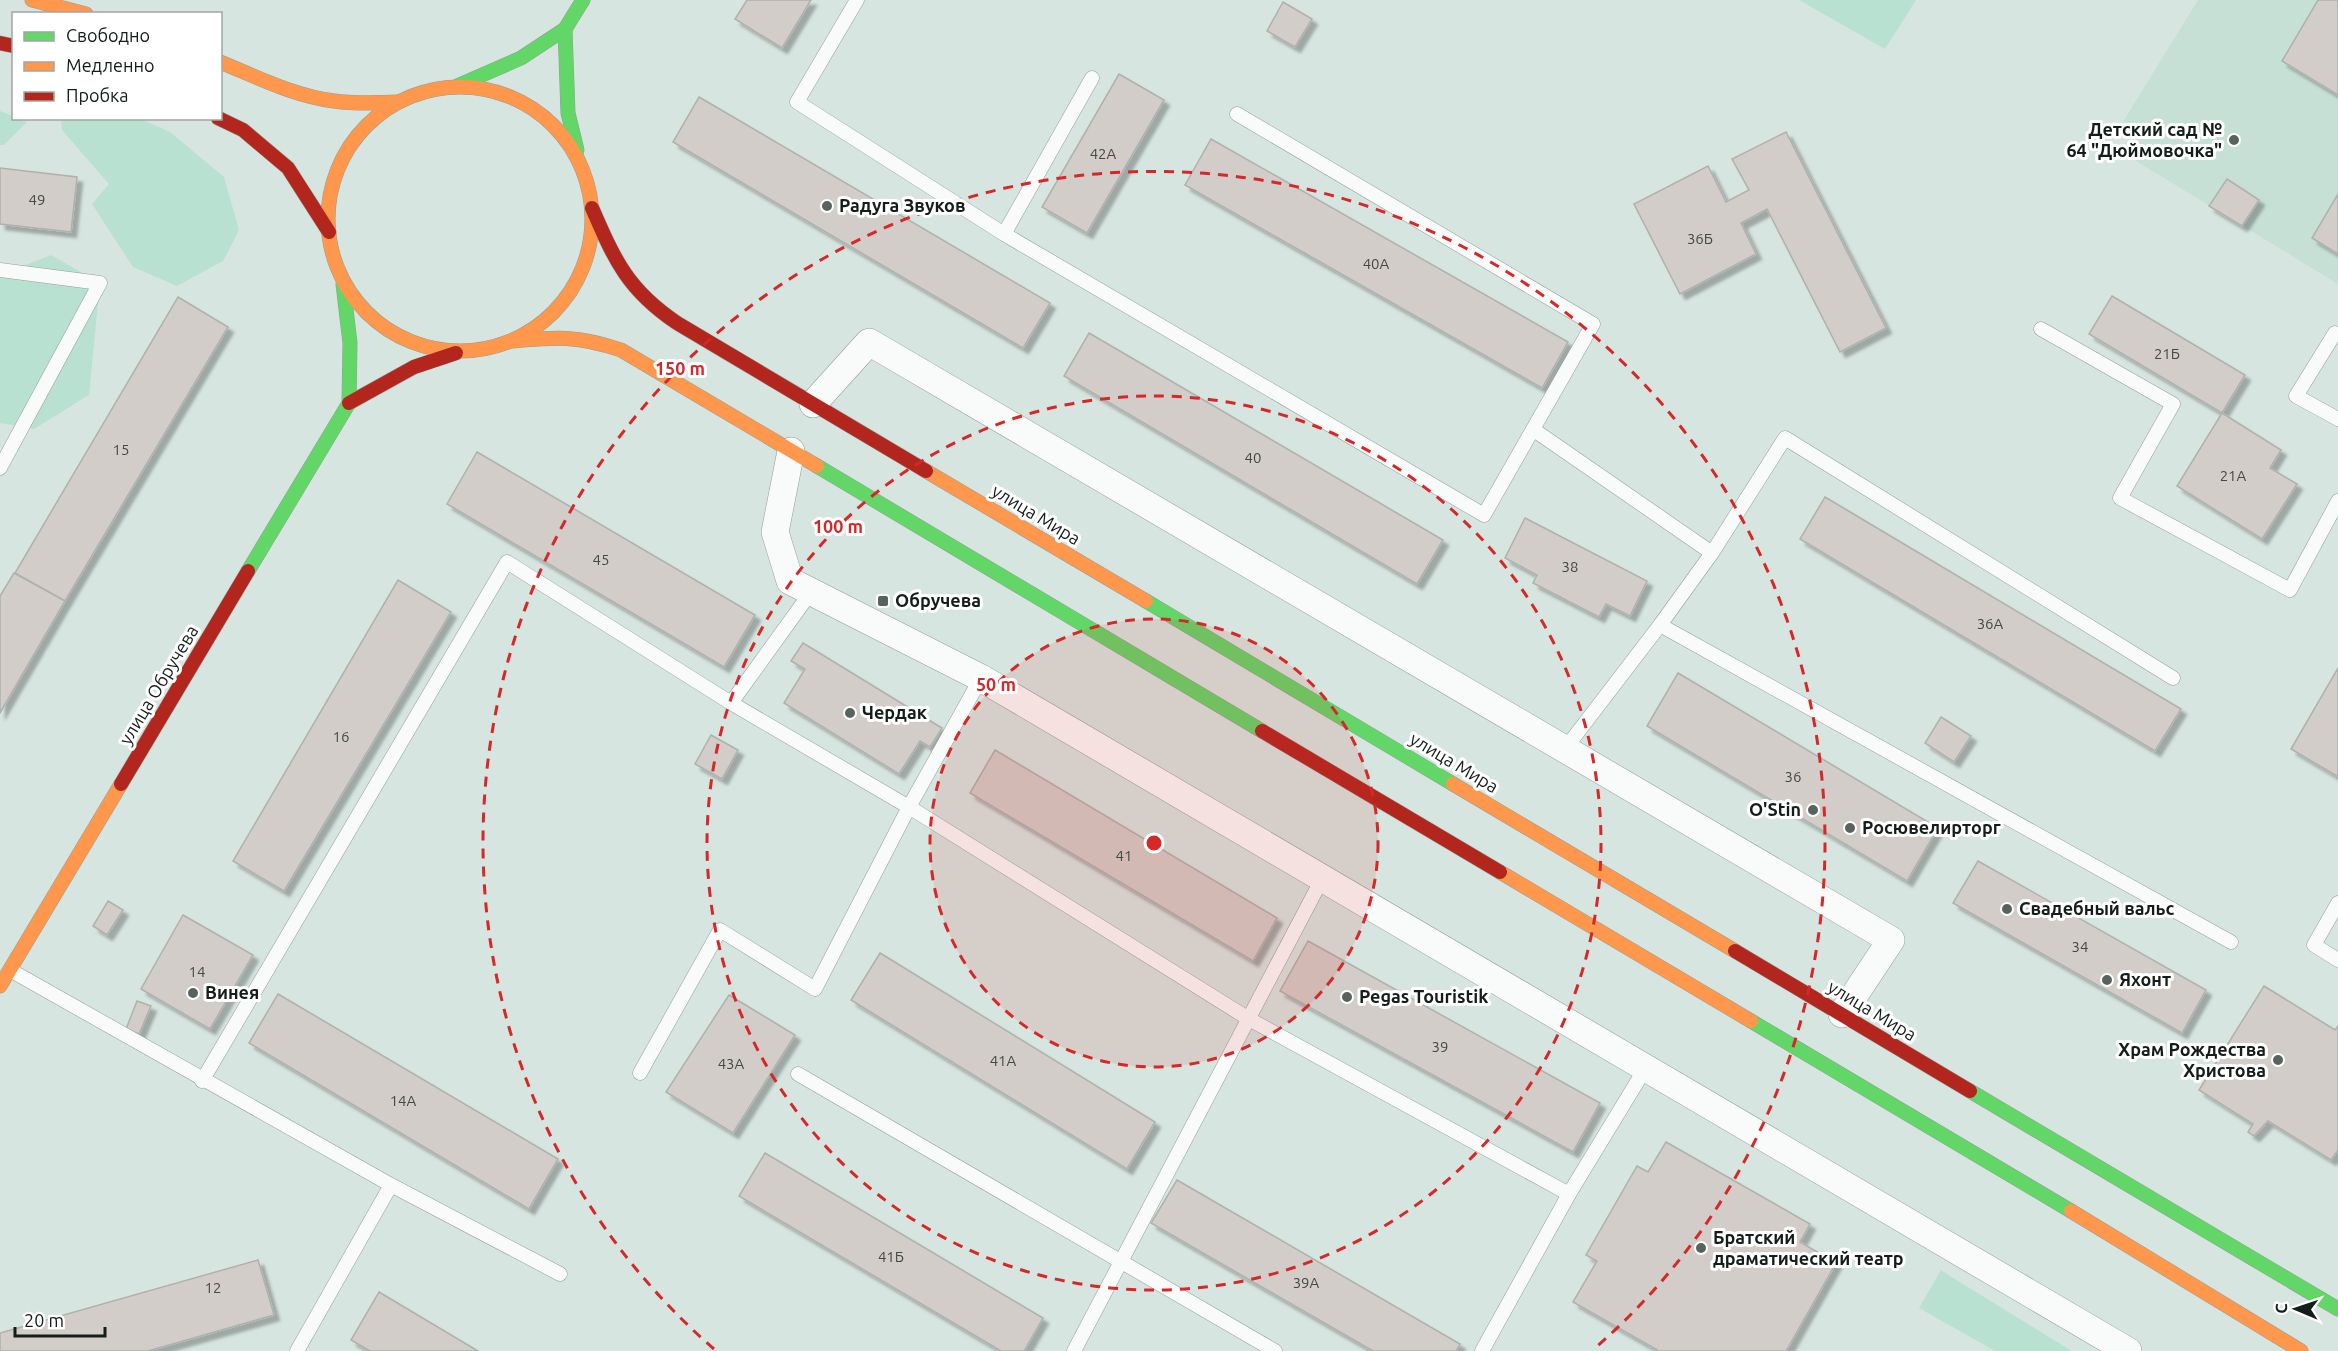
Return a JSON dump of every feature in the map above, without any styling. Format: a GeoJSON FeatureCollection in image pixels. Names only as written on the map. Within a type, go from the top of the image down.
{"type":"FeatureCollection","features":[{"type":"Feature","properties":{"kind":"main road"},"geometry":{"type":"LineString","coordinates":[[32,0],[78,12]]}},
{"type":"Feature","properties":{"kind":"main road"},"geometry":{"type":"LineString","coordinates":[[565,29],[568,113],[592,208],[592,232],[579,277],[567,298],[532,330],[511,341],[487,349],[440,350],[419,345],[399,336],[381,325],[351,293],[333,254],[329,232],[330,200],[338,170],[353,143],[374,119],[399,102],[426,92],[454,87],[520,58],[565,29],[583,0]]}},
{"type":"Feature","properties":{"kind":"main road"},"geometry":{"type":"LineString","coordinates":[[222,63],[293,91],[326,100],[358,103],[399,102]]}},
{"type":"Feature","properties":{"kind":"main road"},"geometry":{"type":"LineString","coordinates":[[454,87],[481,89],[507,96],[531,108],[552,124],[569,145],[582,169]]}},
{"type":"Feature","properties":{"kind":"main road"},"geometry":{"type":"LineString","coordinates":[[222,120],[243,130],[288,168],[329,232]]}},
{"type":"Feature","properties":{"kind":"main road","name":"улица Мира"},"geometry":{"type":"LineString","coordinates":[[592,208],[608,244],[626,274],[646,300],[677,323],[1842,1014],[2130,1192],[2336,1304]]}},
{"type":"Feature","properties":{"kind":"main road","name":"улица Обручева"},"geometry":{"type":"LineString","coordinates":[[0,986],[5,968],[349,403],[352,355],[350,319],[341,275]]}},
{"type":"Feature","properties":{"kind":"main road"},"geometry":{"type":"LineString","coordinates":[[511,341],[562,337],[591,340],[621,350],[2110,1228],[2301,1351]]}},
{"type":"Feature","properties":{"kind":"main road"},"geometry":{"type":"LineString","coordinates":[[349,403],[414,367],[462,351]]}},
{"type":"Feature","properties":{"kind":"street"},"geometry":{"type":"LineString","coordinates":[[813,404],[869,342],[1891,940],[1842,1014]]}},
{"type":"Feature","properties":{"kind":"street"},"geometry":{"type":"LineString","coordinates":[[791,451],[776,532],[790,581],[981,678],[2128,1351]]}},
{"type":"Feature","properties":{"kind":"lane"},"geometry":{"type":"LineString","coordinates":[[857,0],[797,102],[1004,234],[1484,515],[1593,324],[1237,114]]}},
{"type":"Feature","properties":{"kind":"lane"},"geometry":{"type":"LineString","coordinates":[[1004,234],[1092,78]]}},
{"type":"Feature","properties":{"kind":"lane"},"geometry":{"type":"LineString","coordinates":[[0,270],[100,283],[0,468]]}},
{"type":"Feature","properties":{"kind":"lane"},"geometry":{"type":"LineString","coordinates":[[2041,329],[2173,404],[2120,498],[2290,591],[2338,501]]}},
{"type":"Feature","properties":{"kind":"lane"},"geometry":{"type":"LineString","coordinates":[[2338,335],[2335,333],[2296,396],[2338,419]]}},
{"type":"Feature","properties":{"kind":"lane"},"geometry":{"type":"LineString","coordinates":[[1534,430],[1712,553]]}},
{"type":"Feature","properties":{"kind":"lane"},"geometry":{"type":"LineString","coordinates":[[1565,749],[1660,626],[1712,553],[1785,438],[2173,678]]}},
{"type":"Feature","properties":{"kind":"lane"},"geometry":{"type":"LineString","coordinates":[[202,1081],[507,562],[731,703],[909,807],[1249,1019],[1569,1194]]}},
{"type":"Feature","properties":{"kind":"lane"},"geometry":{"type":"LineString","coordinates":[[731,703],[811,592]]}},
{"type":"Feature","properties":{"kind":"lane"},"geometry":{"type":"LineString","coordinates":[[1660,626],[2231,942]]}},
{"type":"Feature","properties":{"kind":"lane"},"geometry":{"type":"LineString","coordinates":[[639,1073],[720,930],[815,989],[909,807],[981,678]]}},
{"type":"Feature","properties":{"kind":"lane"},"geometry":{"type":"LineString","coordinates":[[1074,1351],[1322,879]]}},
{"type":"Feature","properties":{"kind":"lane"},"geometry":{"type":"LineString","coordinates":[[2338,903],[2314,945],[2338,960]]}},
{"type":"Feature","properties":{"kind":"lane"},"geometry":{"type":"LineString","coordinates":[[5,968],[202,1081],[391,1185],[560,1274]]}},
{"type":"Feature","properties":{"kind":"lane"},"geometry":{"type":"LineString","coordinates":[[1482,1351],[1569,1194],[1645,1069]]}},
{"type":"Feature","properties":{"kind":"lane"},"geometry":{"type":"LineString","coordinates":[[798,1074],[1275,1351]]}},
{"type":"Feature","properties":{"kind":"lane"},"geometry":{"type":"LineString","coordinates":[[297,1351],[391,1185]]}},
{"type":"Feature","properties":{"kind":"shaded area"},"geometry":{"type":"Polygon","coordinates":[[[1799,0],[1916,0],[1885,49],[1799,0]]]}},
{"type":"Feature","properties":{"kind":"shaded area","name":"Детский сад № 64 \"Дюймовочка\""},"geometry":{"type":"Polygon","coordinates":[[[2198,0],[2338,0],[2338,284],[2136,161],[2124,120],[2198,0]]]}},
{"type":"Feature","properties":{"kind":"shaded area"},"geometry":{"type":"Polygon","coordinates":[[[0,111],[12,116],[12,120],[27,122],[4,145],[0,145],[0,111]]]}},
{"type":"Feature","properties":{"kind":"shaded area"},"geometry":{"type":"Polygon","coordinates":[[[61,120],[143,120],[170,132],[224,177],[239,230],[223,261],[177,286],[133,267],[92,204],[109,184],[62,130],[61,120]]]}},
{"type":"Feature","properties":{"kind":"shaded area"},"geometry":{"type":"Polygon","coordinates":[[[51,255],[100,283],[89,395],[34,429],[0,423],[0,275],[51,255]]]}},
{"type":"Feature","properties":{"kind":"shaded area"},"geometry":{"type":"Polygon","coordinates":[[[1941,1270],[2072,1351],[1995,1351],[1919,1308],[1941,1270]]]}},
{"type":"Feature","properties":{"kind":"building"},"geometry":{"type":"Polygon","coordinates":[[[747,0],[811,0],[782,48],[735,19],[747,0]]]}},
{"type":"Feature","properties":{"kind":"building"},"geometry":{"type":"Polygon","coordinates":[[[2318,0],[2338,0],[2338,95],[2282,61],[2318,0]]]}},
{"type":"Feature","properties":{"kind":"building"},"geometry":{"type":"Polygon","coordinates":[[[1283,2],[1312,19],[1295,47],[1267,31],[1283,2]]]}},
{"type":"Feature","properties":{"kind":"building"},"geometry":{"type":"Polygon","coordinates":[[[1119,74],[1164,100],[1087,233],[1042,207],[1119,74]]]}},
{"type":"Feature","properties":{"kind":"building"},"geometry":{"type":"Polygon","coordinates":[[[699,97],[1050,303],[1023,348],[673,142],[699,97]]]}},
{"type":"Feature","properties":{"kind":"building"},"geometry":{"type":"Polygon","coordinates":[[[1786,132],[1886,328],[1840,352],[1767,209],[1741,223],[1756,254],[1680,294],[1634,204],[1708,166],[1726,202],[1749,190],[1732,159],[1786,132]]]}},
{"type":"Feature","properties":{"kind":"building"},"geometry":{"type":"Polygon","coordinates":[[[1211,139],[1568,342],[1542,388],[1185,185],[1211,139]]]}},
{"type":"Feature","properties":{"kind":"building"},"geometry":{"type":"Polygon","coordinates":[[[0,168],[77,177],[71,232],[0,224],[0,168]]]}},
{"type":"Feature","properties":{"kind":"building"},"geometry":{"type":"Polygon","coordinates":[[[2227,179],[2259,200],[2242,226],[2209,206],[2227,179]]]}},
{"type":"Feature","properties":{"kind":"building"},"geometry":{"type":"Polygon","coordinates":[[[2338,194],[2338,254],[2312,238],[2338,194]]]}},
{"type":"Feature","properties":{"kind":"building"},"geometry":{"type":"Polygon","coordinates":[[[2112,296],[2245,375],[2222,413],[2089,334],[2112,296]]]}},
{"type":"Feature","properties":{"kind":"building"},"geometry":{"type":"Polygon","coordinates":[[[178,297],[228,327],[65,601],[15,573],[178,297]]]}},
{"type":"Feature","properties":{"kind":"building"},"geometry":{"type":"Polygon","coordinates":[[[1089,333],[1443,540],[1417,584],[1064,376],[1089,333]]]}},
{"type":"Feature","properties":{"kind":"building"},"geometry":{"type":"Polygon","coordinates":[[[2222,413],[2281,450],[2270,468],[2297,484],[2262,539],[2177,486],[2222,413]]]}},
{"type":"Feature","properties":{"kind":"building"},"geometry":{"type":"Polygon","coordinates":[[[477,452],[755,615],[724,667],[447,504],[477,452]]]}},
{"type":"Feature","properties":{"kind":"building"},"geometry":{"type":"Polygon","coordinates":[[[1825,497],[2181,709],[2155,751],[1800,539],[1825,497]]]}},
{"type":"Feature","properties":{"kind":"building"},"geometry":{"type":"Polygon","coordinates":[[[1525,518],[1647,581],[1630,616],[1606,604],[1599,617],[1533,583],[1537,575],[1505,558],[1525,518]]]}},
{"type":"Feature","properties":{"kind":"building"},"geometry":{"type":"Polygon","coordinates":[[[14,573],[65,601],[0,713],[0,596],[14,573]]]}},
{"type":"Feature","properties":{"kind":"building"},"geometry":{"type":"Polygon","coordinates":[[[398,580],[451,612],[284,891],[233,861],[398,580]]]}},
{"type":"Feature","properties":{"kind":"building"},"geometry":{"type":"Polygon","coordinates":[[[803,643],[942,728],[930,747],[920,741],[899,774],[784,703],[805,669],[791,661],[803,643]]]}},
{"type":"Feature","properties":{"kind":"building"},"geometry":{"type":"Polygon","coordinates":[[[2338,668],[2338,775],[2337,776],[2291,749],[2338,668]]]}},
{"type":"Feature","properties":{"kind":"building"},"geometry":{"type":"Polygon","coordinates":[[[1678,673],[1938,828],[1907,881],[1647,726],[1678,673]]]}},
{"type":"Feature","properties":{"kind":"building"},"geometry":{"type":"Polygon","coordinates":[[[1941,717],[1971,736],[1954,762],[1925,743],[1941,717]]]}},
{"type":"Feature","properties":{"kind":"building"},"geometry":{"type":"Polygon","coordinates":[[[711,735],[738,750],[722,779],[695,764],[711,735]]]}},
{"type":"Feature","properties":{"kind":"building"},"geometry":{"type":"Polygon","coordinates":[[[995,750],[1277,918],[1253,961],[970,793],[995,750]]]}},
{"type":"Feature","properties":{"kind":"building"},"geometry":{"type":"Polygon","coordinates":[[[1978,861],[2206,990],[2182,1033],[1953,903],[1978,861]]]}},
{"type":"Feature","properties":{"kind":"building"},"geometry":{"type":"Polygon","coordinates":[[[108,901],[123,910],[107,935],[93,926],[108,901]]]}},
{"type":"Feature","properties":{"kind":"building"},"geometry":{"type":"Polygon","coordinates":[[[183,915],[253,955],[210,1029],[141,989],[183,915]]]}},
{"type":"Feature","properties":{"kind":"building"},"geometry":{"type":"Polygon","coordinates":[[[1308,941],[1600,1103],[1573,1152],[1280,991],[1308,941]]]}},
{"type":"Feature","properties":{"kind":"building"},"geometry":{"type":"Polygon","coordinates":[[[880,953],[1155,1122],[1127,1169],[851,1000],[880,953]]]}},
{"type":"Feature","properties":{"kind":"building","name":"Храм Рождества Христова"},"geometry":{"type":"Polygon","coordinates":[[[2264,986],[2335,1030],[2338,1026],[2338,1150],[2331,1160],[2268,1121],[2254,1136],[2248,1132],[2253,1124],[2199,1090],[2264,986]]]}},
{"type":"Feature","properties":{"kind":"building"},"geometry":{"type":"Polygon","coordinates":[[[278,994],[558,1159],[529,1209],[249,1043],[278,994]]]}},
{"type":"Feature","properties":{"kind":"building"},"geometry":{"type":"Polygon","coordinates":[[[729,995],[795,1035],[733,1133],[666,1092],[729,995]]]}},
{"type":"Feature","properties":{"kind":"building"},"geometry":{"type":"Polygon","coordinates":[[[137,1001],[151,1006],[139,1034],[126,1029],[137,1001]]]}},
{"type":"Feature","properties":{"kind":"building","name":"Братский драматический театр"},"geometry":{"type":"Polygon","coordinates":[[[1666,1142],[1810,1224],[1800,1242],[1836,1263],[1786,1351],[1659,1351],[1573,1302],[1597,1261],[1586,1255],[1637,1166],[1648,1172],[1666,1142]]]}},
{"type":"Feature","properties":{"kind":"building"},"geometry":{"type":"Polygon","coordinates":[[[765,1153],[1043,1318],[1024,1351],[1001,1351],[739,1196],[765,1153]]]}},
{"type":"Feature","properties":{"kind":"building"},"geometry":{"type":"Polygon","coordinates":[[[1177,1180],[1460,1344],[1456,1351],[1373,1351],[1151,1223],[1177,1180]]]}},
{"type":"Feature","properties":{"kind":"building"},"geometry":{"type":"Polygon","coordinates":[[[258,1260],[274,1315],[148,1351],[0,1351],[0,1333],[258,1260]]]}},
{"type":"Feature","properties":{"kind":"building"},"geometry":{"type":"Polygon","coordinates":[[[379,1292],[478,1351],[370,1351],[351,1340],[379,1292]]]}},
{"type":"Feature","properties":{"kind":"traffic: fast"},"geometry":{"type":"LineString","coordinates":[[457,86],[521,58],[565,29],[583,0]]}},
{"type":"Feature","properties":{"kind":"traffic: fast"},"geometry":{"type":"LineString","coordinates":[[565,29],[568,113],[577,150]]}},
{"type":"Feature","properties":{"kind":"traffic: fast"},"geometry":{"type":"LineString","coordinates":[[248,571],[349,403],[350,343],[343,284]]}},
{"type":"Feature","properties":{"kind":"traffic: fast"},"geometry":{"type":"LineString","coordinates":[[817,466],[1262,731]]}},
{"type":"Feature","properties":{"kind":"traffic: fast"},"geometry":{"type":"LineString","coordinates":[[1146,601],[1453,784]]}},
{"type":"Feature","properties":{"kind":"traffic: fast"},"geometry":{"type":"LineString","coordinates":[[1751,1021],[2071,1211]]}},
{"type":"Feature","properties":{"kind":"traffic: fast"},"geometry":{"type":"LineString","coordinates":[[1970,1091],[2338,1309]]}},
{"type":"Feature","properties":{"kind":"traffic: slow"},"geometry":{"type":"LineString","coordinates":[[32,0],[78,12]]}},
{"type":"Feature","properties":{"kind":"traffic: slow"},"geometry":{"type":"LineString","coordinates":[[222,63],[276,85],[319,99],[350,103],[399,102]]}},
{"type":"Feature","properties":{"kind":"traffic: slow"},"geometry":{"type":"LineString","coordinates":[[460,87],[486,90],[510,97],[533,110],[553,126],[569,146],[582,169],[589,193],[592,219],[589,245],[582,269],[569,292],[553,312],[533,328],[510,341],[486,348],[460,351],[434,348],[410,341],[387,328],[367,312],[351,292],[338,269],[331,245],[328,219],[331,193],[338,169],[351,146],[367,126],[387,110],[410,97],[434,90],[460,87]]}},
{"type":"Feature","properties":{"kind":"traffic: slow"},"geometry":{"type":"LineString","coordinates":[[511,341],[566,338],[621,350],[817,466]]}},
{"type":"Feature","properties":{"kind":"traffic: slow"},"geometry":{"type":"LineString","coordinates":[[926,471],[1146,601]]}},
{"type":"Feature","properties":{"kind":"traffic: slow"},"geometry":{"type":"LineString","coordinates":[[0,986],[121,784]]}},
{"type":"Feature","properties":{"kind":"traffic: slow"},"geometry":{"type":"LineString","coordinates":[[1453,784],[1735,951]]}},
{"type":"Feature","properties":{"kind":"traffic: slow"},"geometry":{"type":"LineString","coordinates":[[1500,872],[1751,1021]]}},
{"type":"Feature","properties":{"kind":"traffic: slow"},"geometry":{"type":"LineString","coordinates":[[2071,1211],[2301,1351]]}},
{"type":"Feature","properties":{"kind":"traffic: jam"},"geometry":{"type":"LineString","coordinates":[[0,43],[12,46]]}},
{"type":"Feature","properties":{"kind":"traffic: jam"},"geometry":{"type":"LineString","coordinates":[[222,120],[243,130],[288,168],[329,232]]}},
{"type":"Feature","properties":{"kind":"traffic: jam"},"geometry":{"type":"LineString","coordinates":[[592,208],[608,244],[625,273],[646,299],[660,311],[926,471]]}},
{"type":"Feature","properties":{"kind":"traffic: jam"},"geometry":{"type":"LineString","coordinates":[[349,403],[414,367],[456,353]]}},
{"type":"Feature","properties":{"kind":"traffic: jam"},"geometry":{"type":"LineString","coordinates":[[121,784],[248,571]]}},
{"type":"Feature","properties":{"kind":"traffic: jam"},"geometry":{"type":"LineString","coordinates":[[1262,731],[1500,872]]}},
{"type":"Feature","properties":{"kind":"traffic: jam"},"geometry":{"type":"LineString","coordinates":[[1735,951],[1970,1091]]}},
{"type":"Feature","properties":{"kind":"place","name":"Детский сад № 64 \"Дюймовочка\""},"geometry":{"type":"Point","coordinates":[2234,140]}},
{"type":"Feature","properties":{"kind":"place","name":"Радуга Звуков"},"geometry":{"type":"Point","coordinates":[827,206]}},
{"type":"Feature","properties":{"kind":"place","name":"Обручева"},"geometry":{"type":"Point","coordinates":[883,601]}},
{"type":"Feature","properties":{"kind":"place","name":"Чердак"},"geometry":{"type":"Point","coordinates":[850,713]}},
{"type":"Feature","properties":{"kind":"place","name":"O'Stin"},"geometry":{"type":"Point","coordinates":[1813,810]}},
{"type":"Feature","properties":{"kind":"place","name":"Росювелирторг"},"geometry":{"type":"Point","coordinates":[1850,828]}},
{"type":"Feature","properties":{"kind":"place","name":"Свадебный вальс"},"geometry":{"type":"Point","coordinates":[2007,909]}},
{"type":"Feature","properties":{"kind":"place","name":"Яхонт"},"geometry":{"type":"Point","coordinates":[2107,980]}},
{"type":"Feature","properties":{"kind":"place","name":"Винея"},"geometry":{"type":"Point","coordinates":[193,993]}},
{"type":"Feature","properties":{"kind":"place","name":"Pegas Touristik"},"geometry":{"type":"Point","coordinates":[1347,997]}},
{"type":"Feature","properties":{"kind":"place","name":"Храм Рождества Христова"},"geometry":{"type":"Point","coordinates":[2278,1060]}},
{"type":"Feature","properties":{"kind":"place","name":"Братский драматический театр"},"geometry":{"type":"Point","coordinates":[1701,1248]}}]}
